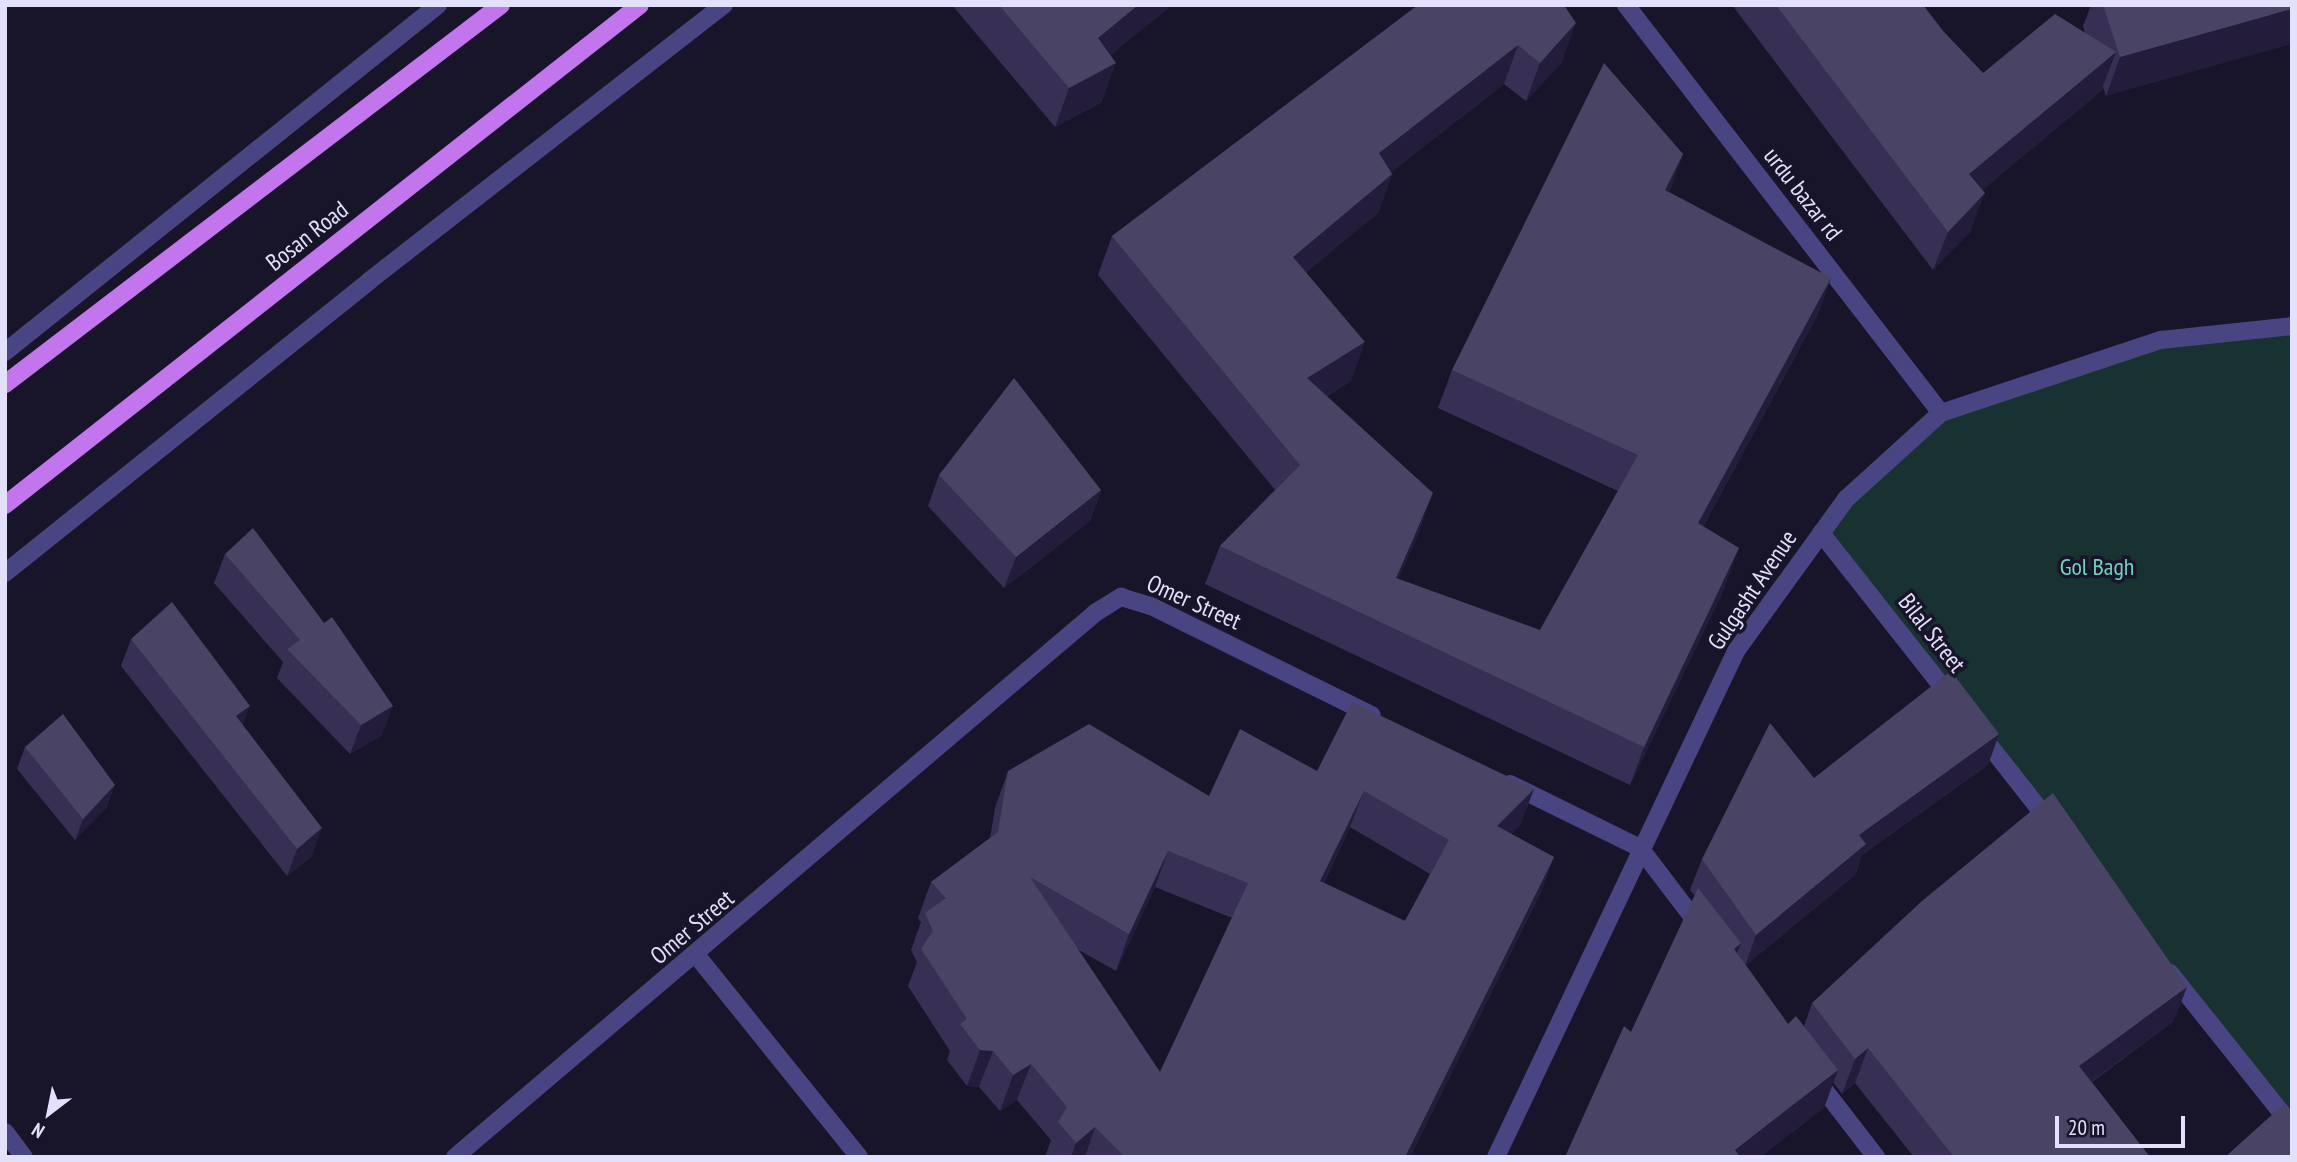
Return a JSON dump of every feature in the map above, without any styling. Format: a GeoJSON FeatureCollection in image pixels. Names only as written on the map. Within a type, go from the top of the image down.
{"type":"FeatureCollection","features":[{"type":"Feature","properties":{"kind":"main road"},"geometry":{"type":"LineString","coordinates":[[5,384],[501,5]]}},
{"type":"Feature","properties":{"kind":"main road","name":"Bosan Road"},"geometry":{"type":"LineString","coordinates":[[5,505],[640,5]]}},
{"type":"Feature","properties":{"kind":"street"},"geometry":{"type":"LineString","coordinates":[[5,352],[438,5]]}},
{"type":"Feature","properties":{"kind":"street"},"geometry":{"type":"LineString","coordinates":[[5,573],[369,281],[724,5]]}},
{"type":"Feature","properties":{"kind":"street","name":"urdu bazar rd"},"geometry":{"type":"LineString","coordinates":[[1626,5],[1941,413]]}},
{"type":"Feature","properties":{"kind":"street","name":"Gulgasht Avenue"},"geometry":{"type":"LineString","coordinates":[[1496,1157],[1735,651],[1846,499],[1941,413],[2161,340],[2292,326]]}},
{"type":"Feature","properties":{"kind":"street","name":"Bilal Street"},"geometry":{"type":"LineString","coordinates":[[1821,533],[2060,835]]}},
{"type":"Feature","properties":{"kind":"street","name":"Omer Street"},"geometry":{"type":"LineString","coordinates":[[455,1157],[697,956],[1095,613],[1121,597],[1151,606],[1389,724]]}},
{"type":"Feature","properties":{"kind":"street"},"geometry":{"type":"LineString","coordinates":[[1490,774],[1640,848],[1716,947]]}},
{"type":"Feature","properties":{"kind":"street"},"geometry":{"type":"LineString","coordinates":[[2155,954],[2292,1126]]}},
{"type":"Feature","properties":{"kind":"street"},"geometry":{"type":"LineString","coordinates":[[697,956],[859,1157]]}},
{"type":"Feature","properties":{"kind":"street"},"geometry":{"type":"LineString","coordinates":[[1800,1058],[1876,1157]]}},
{"type":"Feature","properties":{"kind":"street"},"geometry":{"type":"LineString","coordinates":[[5,1132],[24,1157]]}},
{"type":"Feature","properties":{"kind":"green space","name":"Gol Bagh"},"geometry":{"type":"Polygon","coordinates":[[[2292,326],[2292,1126],[1821,533],[1941,413],[2161,340],[2292,326]]]}},
{"type":"Feature","properties":{"kind":"building"},"geometry":{"type":"Polygon","coordinates":[[[999,5],[1138,5],[1098,38],[1116,63],[1069,88],[999,5]]]}},
{"type":"Feature","properties":{"kind":"building"},"geometry":{"type":"Polygon","coordinates":[[[1418,5],[1564,5],[1576,23],[1540,63],[1518,45],[1379,153],[1392,174],[1293,257],[1365,342],[1307,378],[1433,493],[1396,578],[1540,630],[1638,455],[1452,370],[1604,63],[1683,154],[1665,190],[1831,278],[1698,523],[1739,548],[1644,747],[1220,546],[1300,465],[1112,236],[1418,5]]]}},
{"type":"Feature","properties":{"kind":"building"},"geometry":{"type":"Polygon","coordinates":[[[1776,5],[1923,5],[1943,31],[1983,73],[2055,14],[2116,52],[1969,174],[1985,193],[1948,232],[1776,5]]]}},
{"type":"Feature","properties":{"kind":"building"},"geometry":{"type":"Polygon","coordinates":[[[2103,5],[2292,5],[2292,9],[2120,57],[2103,5]]]}},
{"type":"Feature","properties":{"kind":"building"},"geometry":{"type":"Polygon","coordinates":[[[1014,378],[1101,490],[1016,557],[939,475],[1014,378]]]}},
{"type":"Feature","properties":{"kind":"building"},"geometry":{"type":"Polygon","coordinates":[[[253,528],[324,623],[332,617],[393,706],[361,725],[287,649],[300,640],[225,554],[253,528]]]}},
{"type":"Feature","properties":{"kind":"building"},"geometry":{"type":"Polygon","coordinates":[[[172,602],[250,706],[236,716],[322,828],[297,849],[131,639],[172,602]]]}},
{"type":"Feature","properties":{"kind":"building"},"geometry":{"type":"Polygon","coordinates":[[[1951,671],[1999,734],[1859,835],[1866,844],[1756,935],[1702,859],[1770,723],[1814,778],[1951,671]]]}},
{"type":"Feature","properties":{"kind":"building"},"geometry":{"type":"Polygon","coordinates":[[[1352,702],[1534,789],[1497,826],[1554,857],[1405,1157],[1125,1157],[1095,1127],[1076,1143],[1058,1122],[1067,1107],[1031,1064],[1013,1075],[993,1051],[980,1050],[960,1024],[967,1019],[921,949],[933,931],[925,913],[946,898],[931,882],[998,832],[1008,771],[1089,724],[1209,796],[1240,729],[1317,771],[1352,702]],[[1364,791],[1320,881],[1405,921],[1449,840],[1364,791]],[[1168,851],[1129,934],[1030,877],[1160,1072],[1248,883],[1168,851]]]}},
{"type":"Feature","properties":{"kind":"building"},"geometry":{"type":"Polygon","coordinates":[[[63,714],[115,785],[83,819],[25,747],[63,714]]]}},
{"type":"Feature","properties":{"kind":"building"},"geometry":{"type":"Polygon","coordinates":[[[2053,793],[2187,987],[2079,1066],[2150,1157],[1954,1157],[1868,1048],[1855,1059],[1812,1003],[1922,901],[2053,793]]]}},
{"type":"Feature","properties":{"kind":"building"},"geometry":{"type":"Polygon","coordinates":[[[1698,888],[1741,943],[1734,949],[1788,1024],[1796,1016],[1838,1070],[1735,1150],[1740,1157],[1565,1157],[1624,1026],[1631,1032],[1698,888]]]}},
{"type":"Feature","properties":{"kind":"building"},"geometry":{"type":"Polygon","coordinates":[[[2284,1104],[2292,1114],[2292,1157],[2225,1157],[2284,1104]]]}}]}
